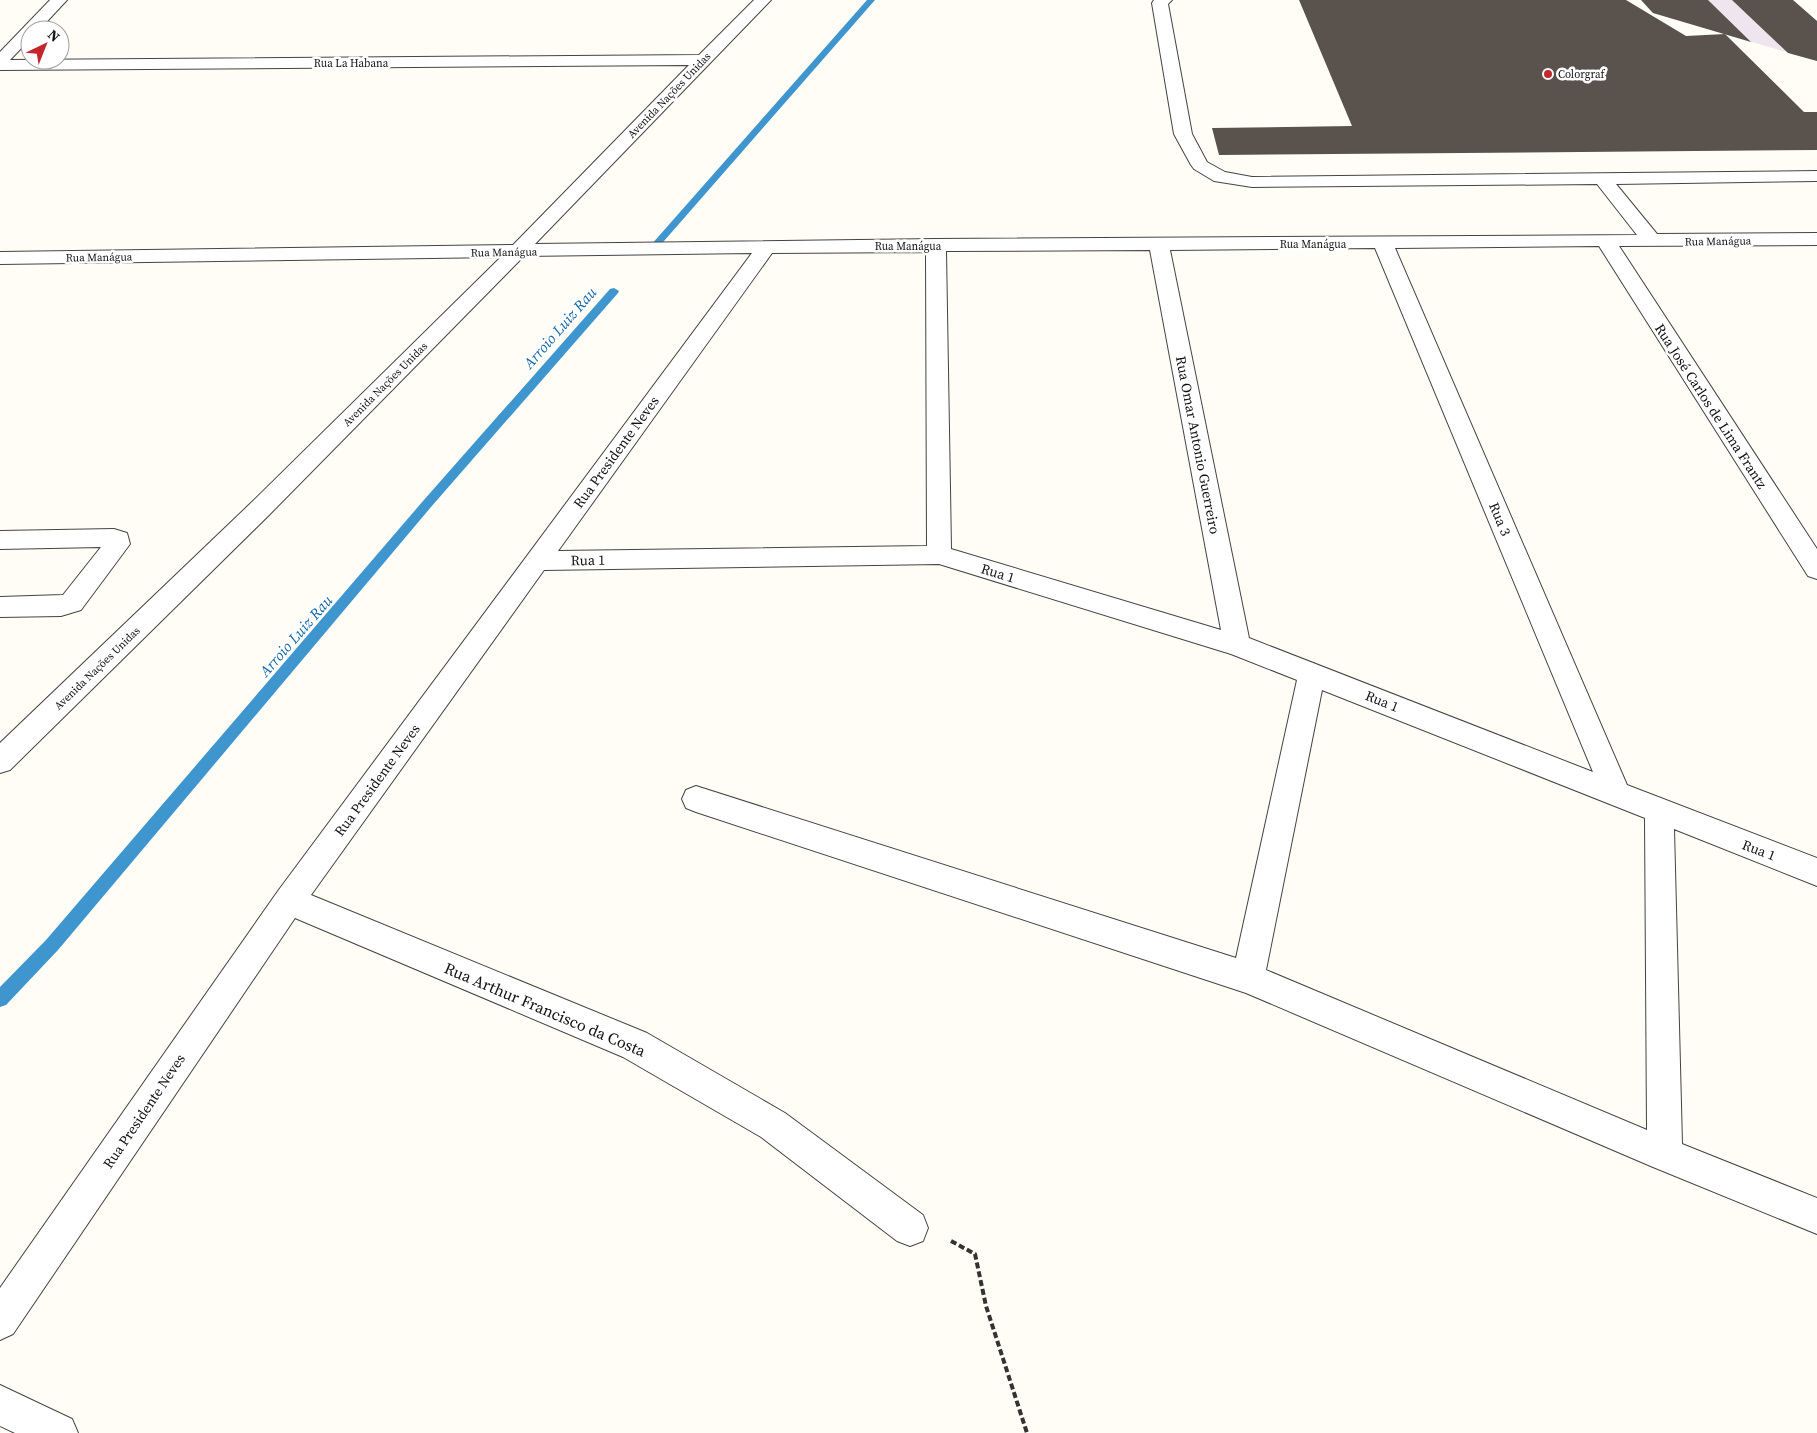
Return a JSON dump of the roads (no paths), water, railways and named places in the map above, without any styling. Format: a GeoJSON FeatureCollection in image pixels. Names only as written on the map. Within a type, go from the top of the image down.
{"type":"FeatureCollection","features":[{"type":"Feature","properties":{"kind":"street"},"geometry":{"type":"LineString","coordinates":[[40,20],[60,0]]}},
{"type":"Feature","properties":{"kind":"street","name":"Avenida Nações Unidas"},"geometry":{"type":"LineString","coordinates":[[0,761],[136,631],[518,252],[702,60],[764,0]]}},
{"type":"Feature","properties":{"kind":"street"},"geometry":{"type":"LineString","coordinates":[[1164,0],[1160,3],[1183,134],[1200,165],[1220,176],[1252,182],[1817,176]]}},
{"type":"Feature","properties":{"kind":"street"},"geometry":{"type":"LineString","coordinates":[[0,61],[20,40]]}},
{"type":"Feature","properties":{"kind":"street","name":"Rua La Habana"},"geometry":{"type":"LineString","coordinates":[[0,65],[702,60]]}},
{"type":"Feature","properties":{"kind":"street"},"geometry":{"type":"LineString","coordinates":[[1602,178],[1652,241]]}},
{"type":"Feature","properties":{"kind":"street","name":"Rua Manágua"},"geometry":{"type":"LineString","coordinates":[[0,258],[936,245],[1606,242],[1817,239]]}},
{"type":"Feature","properties":{"kind":"street","name":"Rua José Carlos de Lima Frantz"},"geometry":{"type":"LineString","coordinates":[[1606,242],[1817,569]]}},
{"type":"Feature","properties":{"kind":"street","name":"Rua 3"},"geometry":{"type":"LineString","coordinates":[[1383,243],[1616,794]]}},
{"type":"Feature","properties":{"kind":"street"},"geometry":{"type":"LineString","coordinates":[[936,245],[939,555]]}},
{"type":"Feature","properties":{"kind":"street","name":"Rua Omar Antonio Guerreiro"},"geometry":{"type":"LineString","coordinates":[[1159,245],[1238,645]]}},
{"type":"Feature","properties":{"kind":"street","name":"Rua Presidente Neves"},"geometry":{"type":"LineString","coordinates":[[0,1321],[289,901],[766,247]]}},
{"type":"Feature","properties":{"kind":"street"},"geometry":{"type":"LineString","coordinates":[[0,540],[114,538],[118,540],[118,544],[72,604],[61,606],[0,606]]}},
{"type":"Feature","properties":{"kind":"street","name":"Rua 1"},"geometry":{"type":"LineString","coordinates":[[537,561],[939,555],[1238,645],[1817,872]]}},
{"type":"Feature","properties":{"kind":"street"},"geometry":{"type":"LineString","coordinates":[[1248,978],[1312,674]]}},
{"type":"Feature","properties":{"kind":"street"},"geometry":{"type":"LineString","coordinates":[[696,799],[1248,978],[1817,1216]]}},
{"type":"Feature","properties":{"kind":"street"},"geometry":{"type":"LineString","coordinates":[[1658,810],[1665,1154]]}},
{"type":"Feature","properties":{"kind":"street","name":"Rua Arthur Francisco da Costa"},"geometry":{"type":"LineString","coordinates":[[289,901],[634,1045],[773,1125],[910,1228]]}},
{"type":"Feature","properties":{"kind":"street"},"geometry":{"type":"LineString","coordinates":[[0,1405],[58,1433]]}},
{"type":"Feature","properties":{"kind":"waterway","name":"Arroio Luiz Rau"},"geometry":{"type":"LineString","coordinates":[[654,247],[871,0]]}},
{"type":"Feature","properties":{"kind":"waterway","name":"Arroio Luiz Rau"},"geometry":{"type":"LineString","coordinates":[[0,999],[52,945],[427,504],[614,291]]}},
{"type":"Feature","properties":{"kind":"place","name":"Colorgraf"},"geometry":{"type":"Point","coordinates":[1548,74]}}]}
